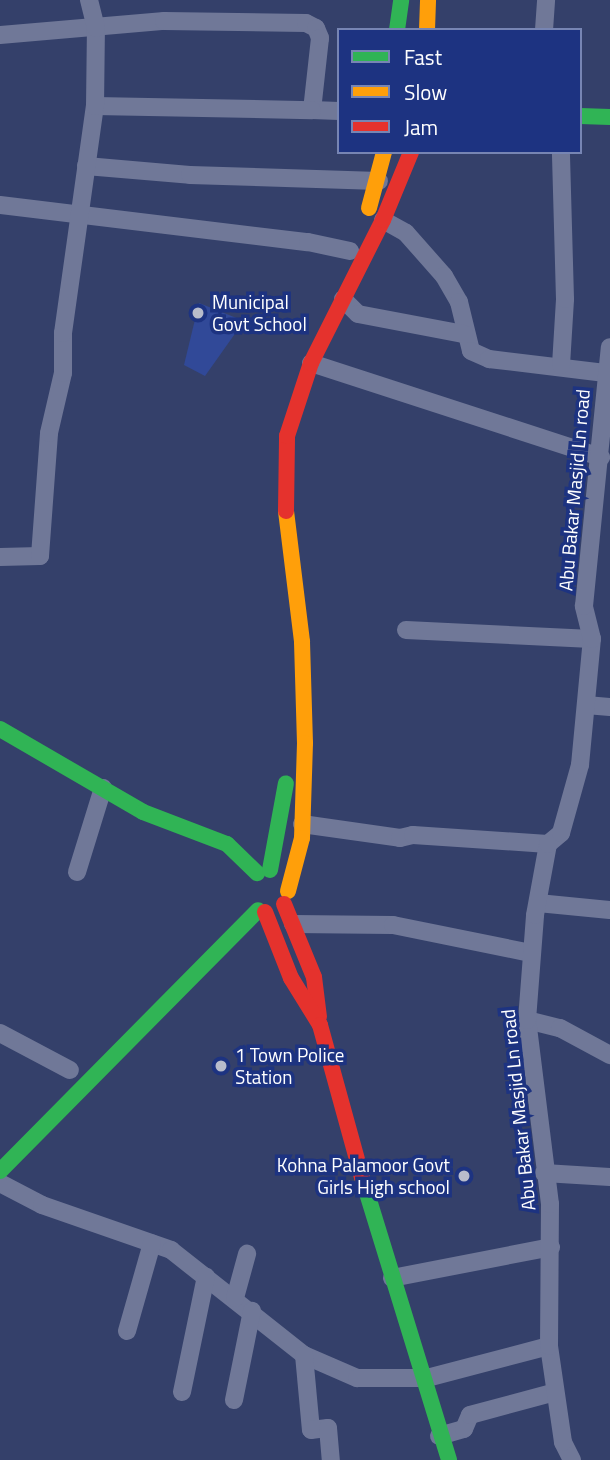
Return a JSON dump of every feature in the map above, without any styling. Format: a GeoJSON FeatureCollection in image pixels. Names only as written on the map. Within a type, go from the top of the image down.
{"type":"FeatureCollection","features":[{"type":"Feature","properties":{"kind":"main road"},"geometry":{"type":"LineString","coordinates":[[397,28],[401,0]]}},
{"type":"Feature","properties":{"kind":"main road"},"geometry":{"type":"LineString","coordinates":[[427,28],[428,0]]}},
{"type":"Feature","properties":{"kind":"main road"},"geometry":{"type":"LineString","coordinates":[[582,116],[610,117]]}},
{"type":"Feature","properties":{"kind":"main road"},"geometry":{"type":"LineString","coordinates":[[286,379],[350,251],[379,181],[384,154]]}},
{"type":"Feature","properties":{"kind":"main road"},"geometry":{"type":"LineString","coordinates":[[286,898],[302,824],[302,642],[283,462],[292,414],[311,363],[383,220],[410,154]]}},
{"type":"Feature","properties":{"kind":"main road"},"geometry":{"type":"LineString","coordinates":[[0,1171],[257,891],[288,750],[289,692],[284,653]]}},
{"type":"Feature","properties":{"kind":"main road"},"geometry":{"type":"LineString","coordinates":[[0,729],[143,812],[227,844],[257,891],[291,978],[320,1025]]}},
{"type":"Feature","properties":{"kind":"main road"},"geometry":{"type":"LineString","coordinates":[[171,973],[257,891],[284,879],[293,924],[314,977],[320,1025],[392,1278],[427,1378],[439,1436],[449,1460]]}},
{"type":"Feature","properties":{"kind":"main road"},"geometry":{"type":"LineString","coordinates":[[257,891],[286,898]]}},
{"type":"Feature","properties":{"kind":"street"},"geometry":{"type":"LineString","coordinates":[[0,557],[40,556],[49,433],[63,373],[63,333],[95,106],[96,28],[89,0]]}},
{"type":"Feature","properties":{"kind":"street"},"geometry":{"type":"LineString","coordinates":[[544,28],[546,0]]}},
{"type":"Feature","properties":{"kind":"street"},"geometry":{"type":"LineString","coordinates":[[0,35],[164,21],[306,23],[316,28],[320,38],[312,110]]}},
{"type":"Feature","properties":{"kind":"street"},"geometry":{"type":"LineString","coordinates":[[95,106],[337,111]]}},
{"type":"Feature","properties":{"kind":"street"},"geometry":{"type":"LineString","coordinates":[[561,154],[565,299],[561,365]]}},
{"type":"Feature","properties":{"kind":"street"},"geometry":{"type":"LineString","coordinates":[[86,166],[190,175],[379,181]]}},
{"type":"Feature","properties":{"kind":"street"},"geometry":{"type":"LineString","coordinates":[[0,205],[350,251]]}},
{"type":"Feature","properties":{"kind":"street"},"geometry":{"type":"LineString","coordinates":[[383,220],[406,233],[444,276],[459,302],[464,334],[471,351],[489,359],[561,365],[605,373]]}},
{"type":"Feature","properties":{"kind":"street"},"geometry":{"type":"LineString","coordinates":[[343,299],[358,314],[464,334]]}},
{"type":"Feature","properties":{"kind":"street","name":"Abu Bakar Masjid Ln road"},"geometry":{"type":"LineString","coordinates":[[572,1460],[564,1442],[549,1346],[551,1247],[527,1020],[531,953],[548,844],[561,833],[572,802],[586,705],[592,639],[584,606],[601,457],[605,373],[610,347]]}},
{"type":"Feature","properties":{"kind":"street"},"geometry":{"type":"LineString","coordinates":[[311,363],[601,457]]}},
{"type":"Feature","properties":{"kind":"street"},"geometry":{"type":"LineString","coordinates":[[406,630],[592,639]]}},
{"type":"Feature","properties":{"kind":"street"},"geometry":{"type":"LineString","coordinates":[[586,705],[610,707]]}},
{"type":"Feature","properties":{"kind":"street"},"geometry":{"type":"LineString","coordinates":[[77,872],[103,788]]}},
{"type":"Feature","properties":{"kind":"street"},"geometry":{"type":"LineString","coordinates":[[302,824],[400,838],[412,835],[548,844]]}},
{"type":"Feature","properties":{"kind":"street"},"geometry":{"type":"LineString","coordinates":[[538,903],[610,911]]}},
{"type":"Feature","properties":{"kind":"street"},"geometry":{"type":"LineString","coordinates":[[293,924],[393,925],[531,953]]}},
{"type":"Feature","properties":{"kind":"street"},"geometry":{"type":"LineString","coordinates":[[527,1020],[559,1028],[610,1055]]}},
{"type":"Feature","properties":{"kind":"street"},"geometry":{"type":"LineString","coordinates":[[0,1033],[71,1070]]}},
{"type":"Feature","properties":{"kind":"street"},"geometry":{"type":"LineString","coordinates":[[544,1173],[610,1177]]}},
{"type":"Feature","properties":{"kind":"street"},"geometry":{"type":"LineString","coordinates":[[0,1183],[42,1205],[171,1250],[252,1311],[304,1355],[358,1378],[427,1378],[549,1346]]}},
{"type":"Feature","properties":{"kind":"street"},"geometry":{"type":"LineString","coordinates":[[127,1331],[152,1243]]}},
{"type":"Feature","properties":{"kind":"street"},"geometry":{"type":"LineString","coordinates":[[392,1278],[551,1247]]}},
{"type":"Feature","properties":{"kind":"street"},"geometry":{"type":"LineString","coordinates":[[235,1298],[247,1254]]}},
{"type":"Feature","properties":{"kind":"street"},"geometry":{"type":"LineString","coordinates":[[182,1392],[206,1276]]}},
{"type":"Feature","properties":{"kind":"street"},"geometry":{"type":"LineString","coordinates":[[234,1401],[252,1311]]}},
{"type":"Feature","properties":{"kind":"street"},"geometry":{"type":"LineString","coordinates":[[304,1355],[311,1430],[328,1428],[331,1460]]}},
{"type":"Feature","properties":{"kind":"street"},"geometry":{"type":"LineString","coordinates":[[439,1436],[464,1429],[470,1415],[555,1392]]}},
{"type":"Feature","properties":{"kind":"shaded area"},"geometry":{"type":"Polygon","coordinates":[[[199,303],[244,321],[205,376],[184,365],[199,303]]]}},
{"type":"Feature","properties":{"kind":"traffic: fast"},"geometry":{"type":"LineString","coordinates":[[397,28],[401,0]]}},
{"type":"Feature","properties":{"kind":"traffic: fast"},"geometry":{"type":"LineString","coordinates":[[582,116],[610,117]]}},
{"type":"Feature","properties":{"kind":"traffic: fast"},"geometry":{"type":"LineString","coordinates":[[0,729],[143,812],[227,844],[257,873]]}},
{"type":"Feature","properties":{"kind":"traffic: fast"},"geometry":{"type":"LineString","coordinates":[[270,870],[286,783]]}},
{"type":"Feature","properties":{"kind":"traffic: fast"},"geometry":{"type":"LineString","coordinates":[[0,1171],[258,910]]}},
{"type":"Feature","properties":{"kind":"traffic: fast"},"geometry":{"type":"LineString","coordinates":[[362,1177],[449,1460]]}},
{"type":"Feature","properties":{"kind":"traffic: slow"},"geometry":{"type":"LineString","coordinates":[[427,28],[428,0]]}},
{"type":"Feature","properties":{"kind":"traffic: slow"},"geometry":{"type":"LineString","coordinates":[[369,208],[383,154]]}},
{"type":"Feature","properties":{"kind":"traffic: slow"},"geometry":{"type":"LineString","coordinates":[[286,511],[302,642],[305,743],[302,838],[288,891]]}},
{"type":"Feature","properties":{"kind":"traffic: jam"},"geometry":{"type":"LineString","coordinates":[[286,511],[287,436],[311,363],[383,220],[410,154]]}},
{"type":"Feature","properties":{"kind":"traffic: jam"},"geometry":{"type":"LineString","coordinates":[[284,904],[314,977],[319,1017]]}},
{"type":"Feature","properties":{"kind":"traffic: jam"},"geometry":{"type":"LineString","coordinates":[[265,912],[291,978],[320,1025],[362,1177]]}},
{"type":"Feature","properties":{"kind":"place","name":"Municipal Govt School"},"geometry":{"type":"Point","coordinates":[198,313]}},
{"type":"Feature","properties":{"kind":"place","name":"1 Town Police Station"},"geometry":{"type":"Point","coordinates":[221,1066]}},
{"type":"Feature","properties":{"kind":"place","name":"Kohna Palamoor Govt Girls High school"},"geometry":{"type":"Point","coordinates":[464,1176]}}]}
